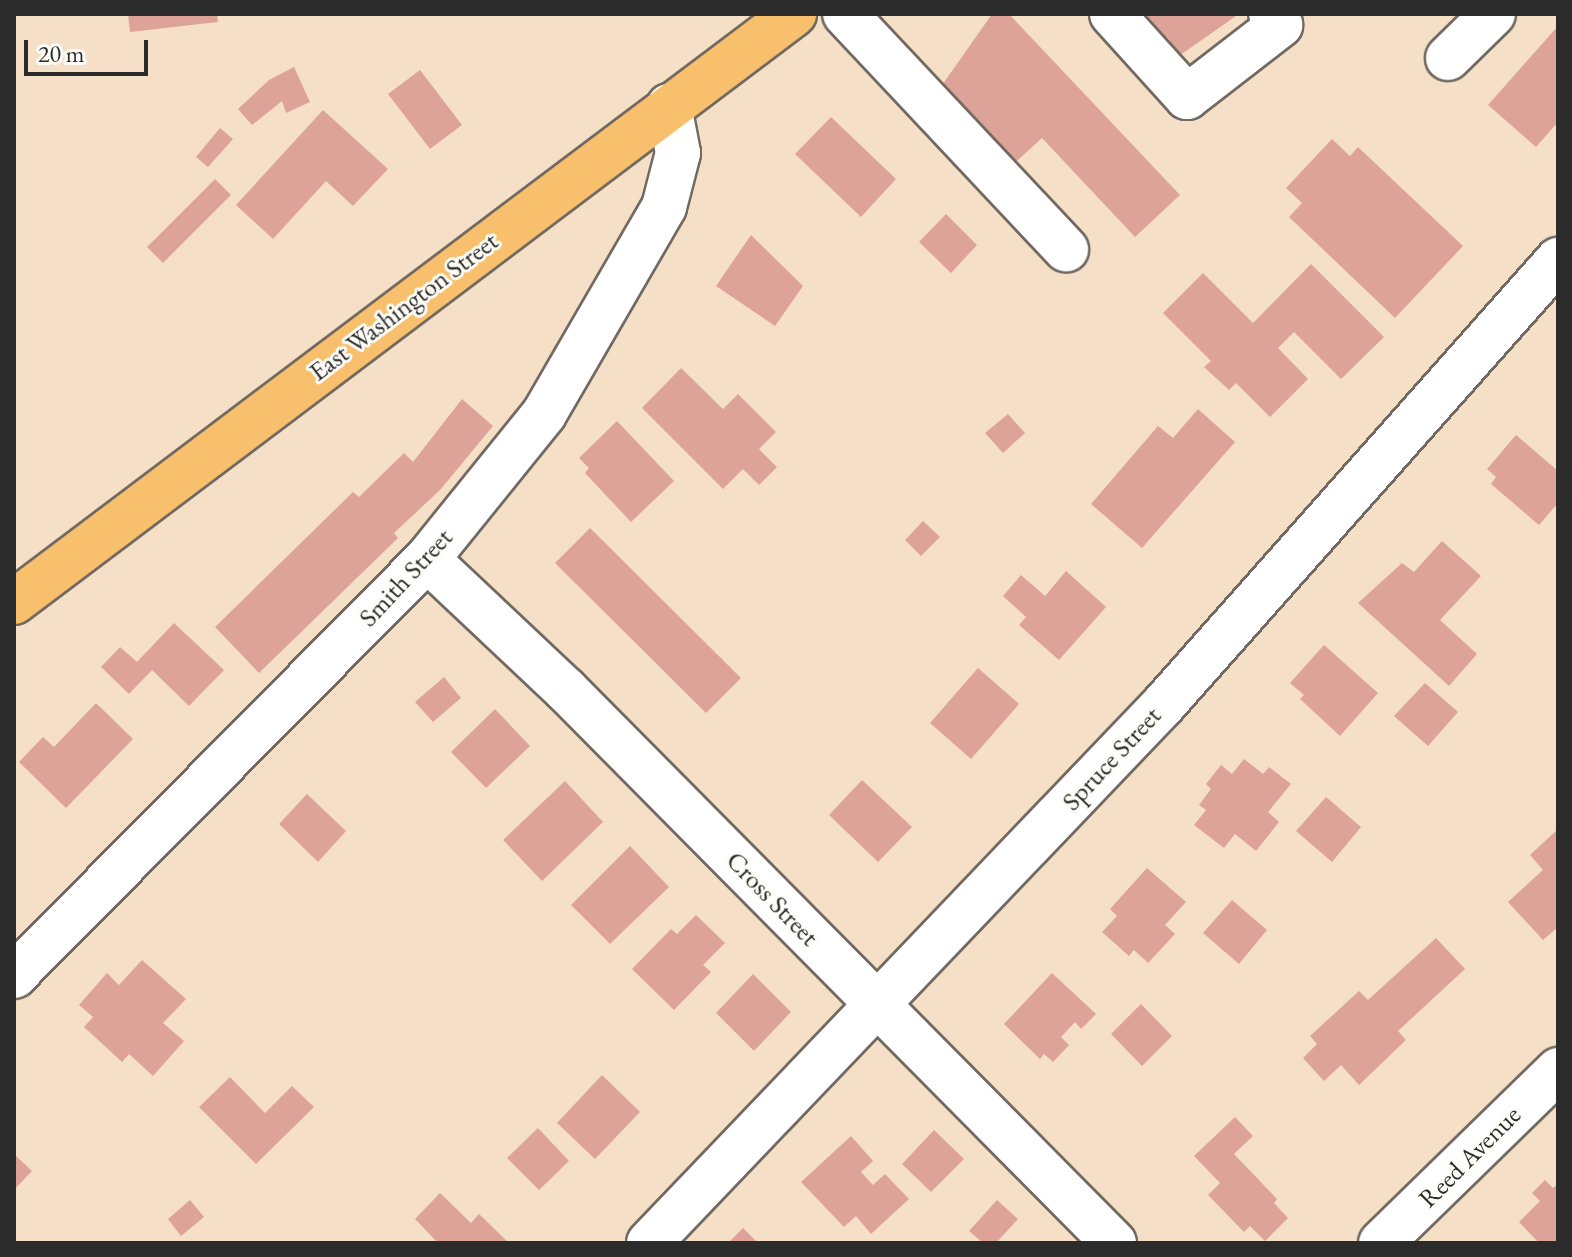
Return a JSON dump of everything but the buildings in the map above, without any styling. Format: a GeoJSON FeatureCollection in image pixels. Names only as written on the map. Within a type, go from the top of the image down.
{"type":"FeatureCollection","features":[{"type":"Feature","properties":{"kind":"main road","name":"East Washington Street"},"geometry":{"type":"LineString","coordinates":[[14,602],[794,14]]}},
{"type":"Feature","properties":{"kind":"street"},"geometry":{"type":"LineString","coordinates":[[845,14],[1066,249]]}},
{"type":"Feature","properties":{"kind":"street"},"geometry":{"type":"LineString","coordinates":[[1112,14],[1187,97],[1280,25],[1271,14]]}},
{"type":"Feature","properties":{"kind":"street"},"geometry":{"type":"LineString","coordinates":[[1448,58],[1493,14]]}},
{"type":"Feature","properties":{"kind":"street","name":"Smith Street"},"geometry":{"type":"LineString","coordinates":[[14,976],[427,559],[544,414],[664,207],[678,153],[669,106]]}},
{"type":"Feature","properties":{"kind":"street","name":"Spruce Street"},"geometry":{"type":"LineString","coordinates":[[649,1243],[878,1008],[1164,704],[1558,260]]}},
{"type":"Feature","properties":{"kind":"street","name":"Cross Street"},"geometry":{"type":"LineString","coordinates":[[427,559],[565,689],[1114,1243]]}},
{"type":"Feature","properties":{"kind":"street","name":"Reed Avenue"},"geometry":{"type":"LineString","coordinates":[[1381,1243],[1558,1070]]}}]}
